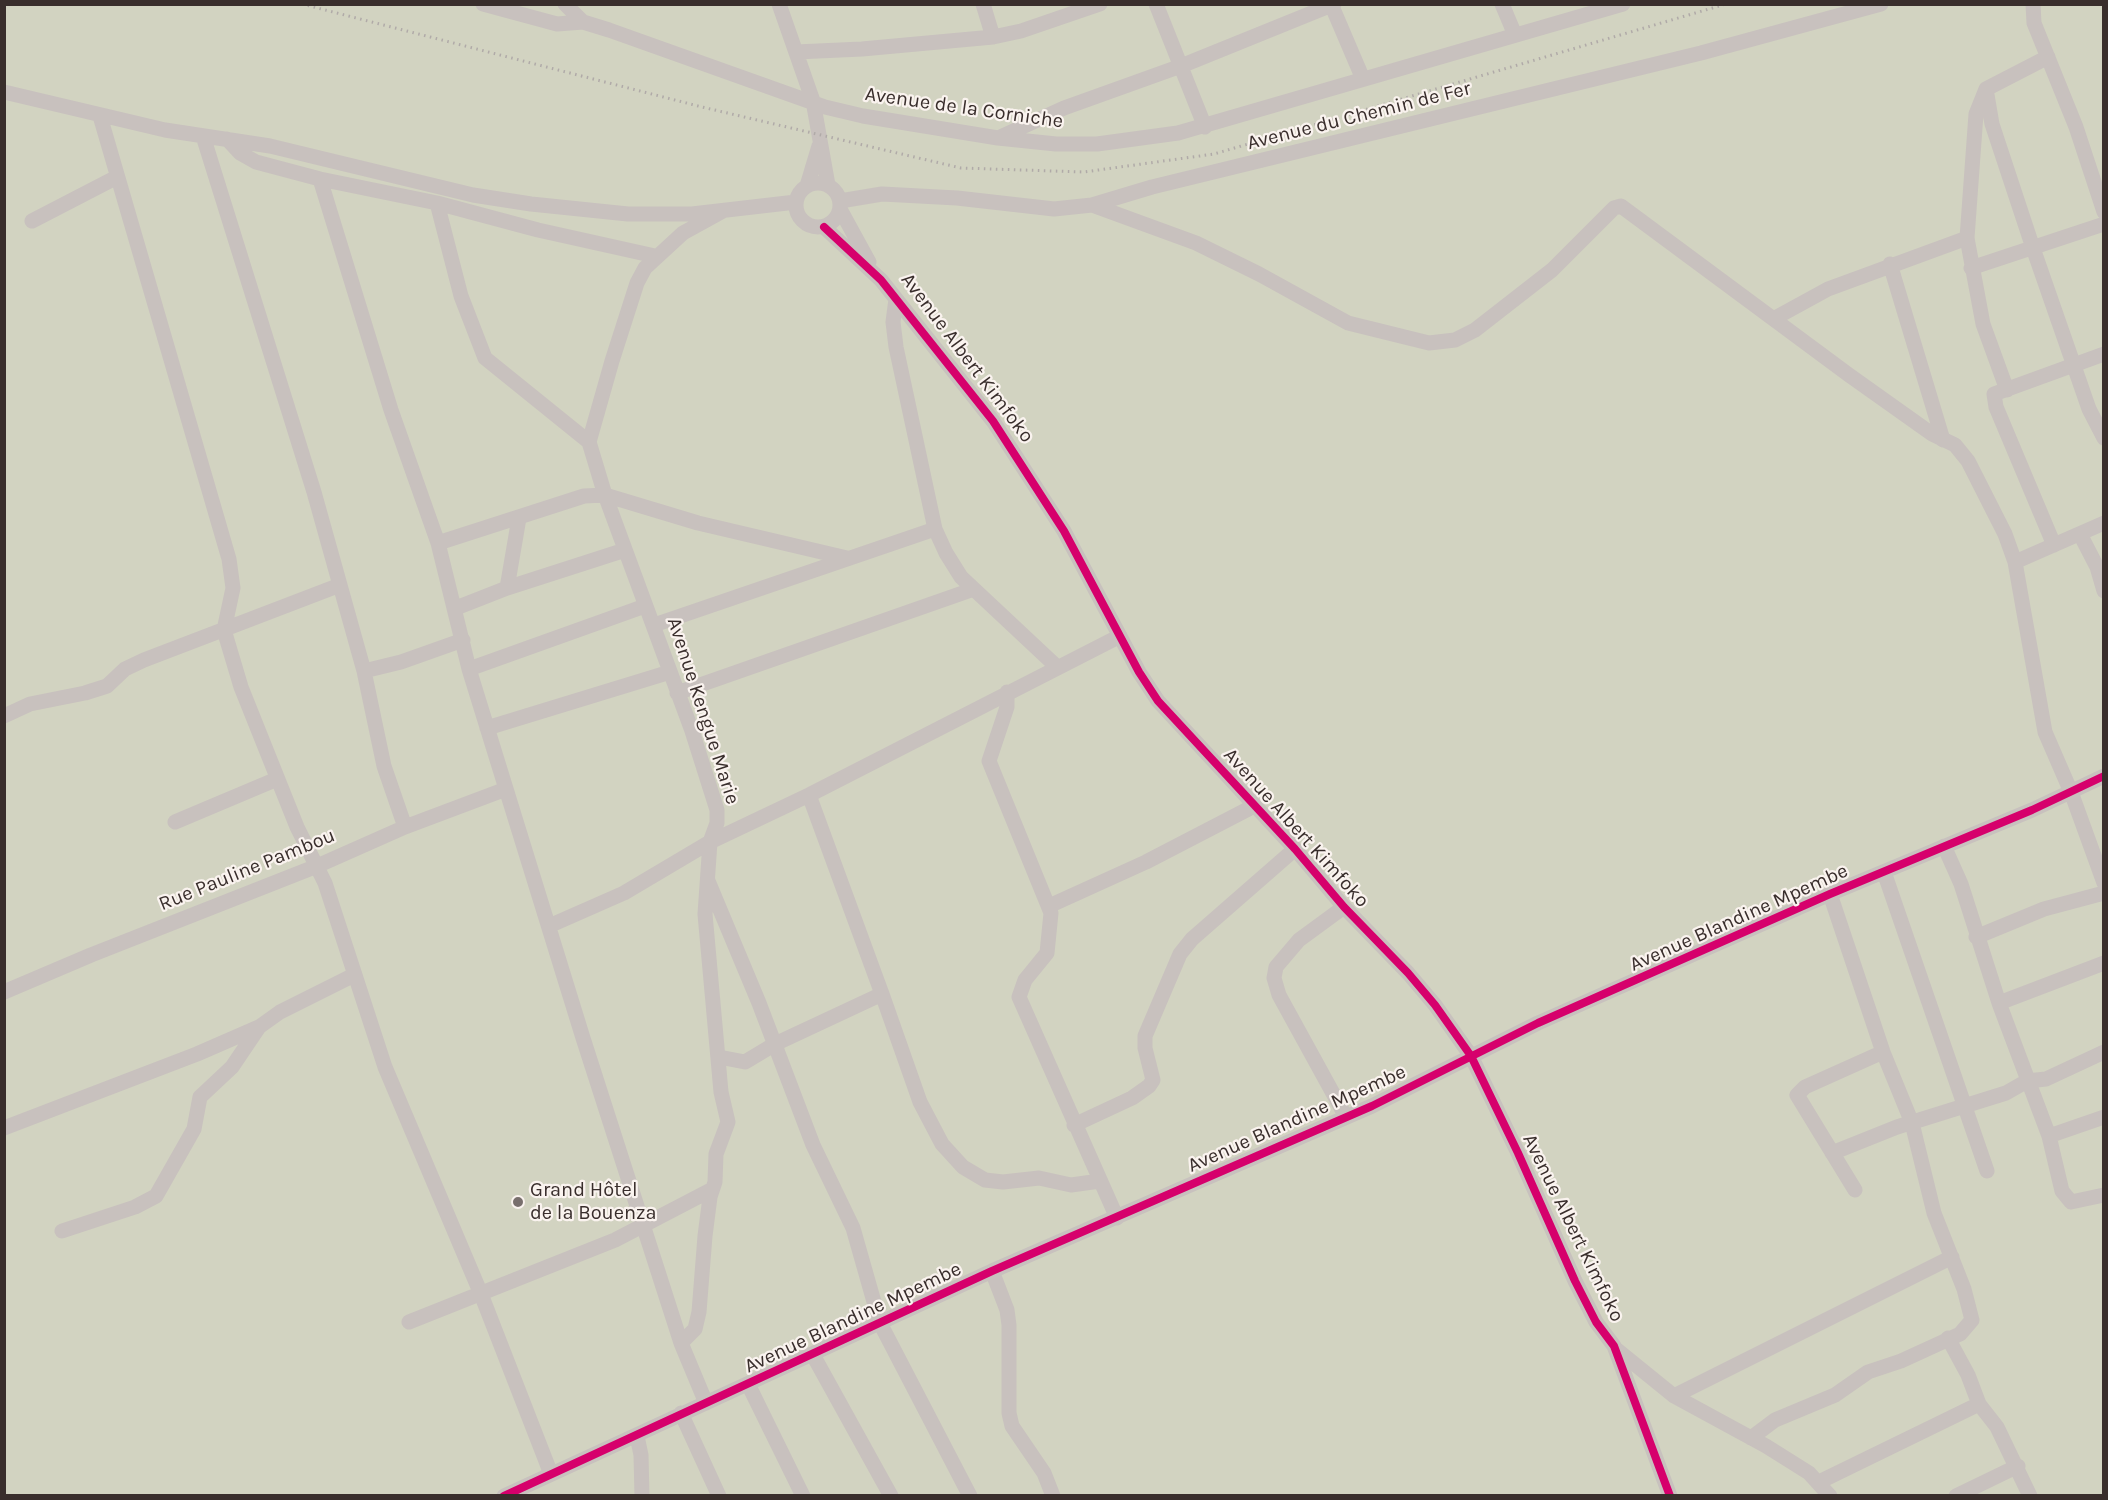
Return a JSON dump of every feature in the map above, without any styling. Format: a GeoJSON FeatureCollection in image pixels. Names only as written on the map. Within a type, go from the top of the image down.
{"type":"FeatureCollection","features":[{"type":"Feature","properties":{"kind":"street","name":"Avenue de la Corniche"},"geometry":{"type":"LineString","coordinates":[[483,4],[557,24],[583,22],[863,116],[998,138],[1056,144],[1097,144],[1141,140],[1205,127],[1623,4]]}},
{"type":"Feature","properties":{"kind":"street","name":"Avenue de la Corniche"},"geometry":{"type":"LineString","coordinates":[[565,4],[583,22]]}},
{"type":"Feature","properties":{"kind":"street"},"geometry":{"type":"LineString","coordinates":[[778,4],[813,101],[828,185],[840,205],[835,220],[824,227],[811,227],[801,220],[796,202],[800,193],[807,186],[820,143]]}},
{"type":"Feature","properties":{"kind":"street"},"geometry":{"type":"LineString","coordinates":[[983,4],[993,37]]}},
{"type":"Feature","properties":{"kind":"street"},"geometry":{"type":"LineString","coordinates":[[796,52],[862,50],[993,37],[1030,28],[1100,4]]}},
{"type":"Feature","properties":{"kind":"street"},"geometry":{"type":"LineString","coordinates":[[1156,4],[1205,127]]}},
{"type":"Feature","properties":{"kind":"street"},"geometry":{"type":"LineString","coordinates":[[1502,4],[1515,34]]}},
{"type":"Feature","properties":{"kind":"street","name":"Avenue du Chemin de Fer"},"geometry":{"type":"LineString","coordinates":[[840,205],[869,195],[892,194],[957,198],[1054,209],[1092,205],[1152,188],[1701,53],[1881,4]]}},
{"type":"Feature","properties":{"kind":"street"},"geometry":{"type":"LineString","coordinates":[[2033,4],[2034,23],[2076,127],[2103,212]]}},
{"type":"Feature","properties":{"kind":"street"},"geometry":{"type":"LineString","coordinates":[[998,138],[1064,108],[1181,66],[1332,5],[1363,79]]}},
{"type":"Feature","properties":{"kind":"street"},"geometry":{"type":"LineString","coordinates":[[2007,390],[1983,324],[1967,238],[1976,114],[1986,89],[2048,57]]}},
{"type":"Feature","properties":{"kind":"street"},"geometry":{"type":"LineString","coordinates":[[1986,89],[1992,124],[2033,248],[2089,409],[2103,438]]}},
{"type":"Feature","properties":{"kind":"street"},"geometry":{"type":"LineString","coordinates":[[4,92],[100,116],[270,146],[473,195],[519,202],[628,214],[723,211],[796,202]]}},
{"type":"Feature","properties":{"kind":"street"},"geometry":{"type":"LineString","coordinates":[[100,116],[229,559],[233,588],[224,630],[241,687],[297,827],[317,866],[340,922],[354,975],[409,1129],[482,1294],[551,1474]]}},
{"type":"Feature","properties":{"kind":"street"},"geometry":{"type":"LineString","coordinates":[[203,136],[311,481],[364,671],[384,766],[405,827]]}},
{"type":"Feature","properties":{"kind":"street"},"geometry":{"type":"LineString","coordinates":[[227,140],[240,153],[256,162],[320,179],[437,203],[538,230],[655,256]]}},
{"type":"Feature","properties":{"kind":"street"},"geometry":{"type":"LineString","coordinates":[[32,221],[117,177]]}},
{"type":"Feature","properties":{"kind":"street"},"geometry":{"type":"LineString","coordinates":[[320,179],[391,410],[438,543],[456,608],[469,669],[582,1038],[681,1343],[706,1402]]}},
{"type":"Feature","properties":{"kind":"street"},"geometry":{"type":"LineString","coordinates":[[807,186],[818,183],[828,185]]}},
{"type":"Feature","properties":{"kind":"street"},"geometry":{"type":"LineString","coordinates":[[437,203],[461,296],[485,358],[589,442],[637,283],[655,256],[683,233],[723,211]]}},
{"type":"Feature","properties":{"kind":"street","name":"Avenue Albert Kimfoko"},"geometry":{"type":"LineString","coordinates":[[840,205],[875,273]]}},
{"type":"Feature","properties":{"kind":"street"},"geometry":{"type":"LineString","coordinates":[[1092,205],[1196,243],[1259,274],[1348,323],[1429,343],[1455,340],[1475,330],[1537,283],[1611,211],[1621,206],[1849,375],[1943,440],[1955,445],[1968,460],[2005,534],[2015,562],[2024,602],[2042,719],[2098,853],[2103,884]]}},
{"type":"Feature","properties":{"kind":"street"},"geometry":{"type":"LineString","coordinates":[[1971,268],[2103,225]]}},
{"type":"Feature","properties":{"kind":"street","name":"Avenue Albert Kimfoko"},"geometry":{"type":"LineString","coordinates":[[824,227],[875,273],[993,421],[1064,531],[1120,636],[1158,701],[1295,849],[1344,907],[1408,973],[1435,1005],[1471,1056],[1518,1153],[1575,1281],[1596,1322],[1614,1346],[1670,1496]]}},
{"type":"Feature","properties":{"kind":"street"},"geometry":{"type":"LineString","coordinates":[[1775,318],[1828,289],[1890,264],[1967,238]]}},
{"type":"Feature","properties":{"kind":"street"},"geometry":{"type":"LineString","coordinates":[[1890,264],[1943,440]]}},
{"type":"Feature","properties":{"kind":"street"},"geometry":{"type":"LineString","coordinates":[[896,299],[893,322],[896,347],[935,529],[953,565],[974,589],[1056,666]]}},
{"type":"Feature","properties":{"kind":"street"},"geometry":{"type":"LineString","coordinates":[[2054,545],[1996,406],[1994,394],[2074,367],[2103,354]]}},
{"type":"Feature","properties":{"kind":"street","name":"Avenue Kengue Marie"},"geometry":{"type":"LineString","coordinates":[[589,442],[605,495],[654,625],[714,797],[717,823],[710,842],[705,914],[721,1092],[728,1122],[716,1154],[715,1182],[711,1190],[699,1312],[695,1329],[681,1343]]}},
{"type":"Feature","properties":{"kind":"street"},"geometry":{"type":"LineString","coordinates":[[438,543],[584,496],[605,495],[698,524],[847,558]]}},
{"type":"Feature","properties":{"kind":"street"},"geometry":{"type":"LineString","coordinates":[[507,588],[519,518]]}},
{"type":"Feature","properties":{"kind":"street"},"geometry":{"type":"LineString","coordinates":[[2015,562],[2103,523]]}},
{"type":"Feature","properties":{"kind":"street"},"geometry":{"type":"LineString","coordinates":[[654,625],[935,529]]}},
{"type":"Feature","properties":{"kind":"street"},"geometry":{"type":"LineString","coordinates":[[2080,534],[2097,567],[2103,591]]}},
{"type":"Feature","properties":{"kind":"street"},"geometry":{"type":"LineString","coordinates":[[456,608],[507,588],[625,550]]}},
{"type":"Feature","properties":{"kind":"street"},"geometry":{"type":"LineString","coordinates":[[4,716],[30,704],[85,693],[107,686],[134,664],[340,585]]}},
{"type":"Feature","properties":{"kind":"street"},"geometry":{"type":"LineString","coordinates":[[677,693],[974,589]]}},
{"type":"Feature","properties":{"kind":"street"},"geometry":{"type":"LineString","coordinates":[[469,669],[645,606]]}},
{"type":"Feature","properties":{"kind":"street"},"geometry":{"type":"LineString","coordinates":[[549,926],[624,893],[710,842],[808,795],[1056,666],[1120,636]]}},
{"type":"Feature","properties":{"kind":"street"},"geometry":{"type":"LineString","coordinates":[[364,671],[401,662],[463,640]]}},
{"type":"Feature","properties":{"kind":"street"},"geometry":{"type":"LineString","coordinates":[[487,728],[670,672]]}},
{"type":"Feature","properties":{"kind":"street"},"geometry":{"type":"LineString","coordinates":[[1007,692],[1007,707],[989,761],[1049,906],[1050,943],[1047,953],[1025,980],[1019,997],[1117,1218]]}},
{"type":"Feature","properties":{"kind":"street","name":"Avenue Blandine Mpembe"},"geometry":{"type":"LineString","coordinates":[[504,1496],[992,1271],[1346,1118],[1538,1023],[1688,959],[1830,894],[2071,792],[2103,776]]}},
{"type":"Feature","properties":{"kind":"street"},"geometry":{"type":"LineString","coordinates":[[175,822],[277,779]]}},
{"type":"Feature","properties":{"kind":"street","name":"Rue Pauline Pambou"},"geometry":{"type":"LineString","coordinates":[[4,992],[91,955],[317,866],[405,827],[506,789]]}},
{"type":"Feature","properties":{"kind":"street"},"geometry":{"type":"LineString","coordinates":[[808,795],[920,1102],[942,1144],[963,1167],[985,1180],[1003,1182],[1039,1178],[1071,1185],[1100,1180]]}},
{"type":"Feature","properties":{"kind":"street"},"geometry":{"type":"LineString","coordinates":[[1049,906],[1146,862],[1254,806]]}},
{"type":"Feature","properties":{"kind":"street"},"geometry":{"type":"LineString","coordinates":[[1944,846],[1961,884],[1976,937],[2049,1137],[2058,1182],[2066,1198],[2071,1202],[2103,1195]]}},
{"type":"Feature","properties":{"kind":"street"},"geometry":{"type":"LineString","coordinates":[[1074,1125],[1132,1098],[1149,1086],[1153,1080],[1145,1048],[1145,1036],[1180,954],[1192,939],[1295,849]]}},
{"type":"Feature","properties":{"kind":"street"},"geometry":{"type":"LineString","coordinates":[[1884,872],[1963,1107],[1987,1171]]}},
{"type":"Feature","properties":{"kind":"street"},"geometry":{"type":"LineString","coordinates":[[707,879],[775,1044],[813,1144],[853,1228],[880,1323],[970,1496]]}},
{"type":"Feature","properties":{"kind":"street"},"geometry":{"type":"LineString","coordinates":[[1976,937],[2044,909],[2103,893]]}},
{"type":"Feature","properties":{"kind":"street"},"geometry":{"type":"LineString","coordinates":[[1751,1438],[1775,1420],[1835,1395],[1868,1372],[1901,1361],[1966,1330],[1972,1320],[1952,1257],[1934,1213],[1912,1122],[1884,1052],[1830,894]]}},
{"type":"Feature","properties":{"kind":"street"},"geometry":{"type":"LineString","coordinates":[[1344,907],[1299,940],[1276,967],[1274,978],[1279,995],[1346,1118]]}},
{"type":"Feature","properties":{"kind":"street"},"geometry":{"type":"LineString","coordinates":[[1999,1003],[2103,963]]}},
{"type":"Feature","properties":{"kind":"street"},"geometry":{"type":"LineString","coordinates":[[4,1128],[259,1028],[280,1012],[354,975]]}},
{"type":"Feature","properties":{"kind":"street"},"geometry":{"type":"LineString","coordinates":[[719,1058],[745,1062],[775,1044],[882,994]]}},
{"type":"Feature","properties":{"kind":"street"},"geometry":{"type":"LineString","coordinates":[[63,1231],[135,1207],[156,1196],[194,1129],[200,1096],[232,1067],[259,1028]]}},
{"type":"Feature","properties":{"kind":"street"},"geometry":{"type":"LineString","coordinates":[[1855,1190],[1801,1106],[1798,1091],[1884,1052]]}},
{"type":"Feature","properties":{"kind":"street"},"geometry":{"type":"LineString","coordinates":[[1832,1153],[1912,1122],[2020,1087],[2027,1081],[2046,1078],[2103,1052]]}},
{"type":"Feature","properties":{"kind":"street"},"geometry":{"type":"LineString","coordinates":[[2049,1137],[2103,1117]]}},
{"type":"Feature","properties":{"kind":"street"},"geometry":{"type":"LineString","coordinates":[[409,1322],[531,1276],[644,1226],[711,1190]]}},
{"type":"Feature","properties":{"kind":"street"},"geometry":{"type":"LineString","coordinates":[[1674,1396],[1749,1356],[1952,1257]]}},
{"type":"Feature","properties":{"kind":"street"},"geometry":{"type":"LineString","coordinates":[[992,1271],[1007,1310],[1009,1325],[1009,1413],[1012,1426],[1044,1473],[1046,1494]]}},
{"type":"Feature","properties":{"kind":"street"},"geometry":{"type":"LineString","coordinates":[[1948,1338],[1968,1374],[1979,1404],[1997,1427],[2018,1466],[2030,1496]]}},
{"type":"Feature","properties":{"kind":"street"},"geometry":{"type":"LineString","coordinates":[[1614,1346],[1674,1396],[1751,1438],[1819,1482],[1830,1496]]}},
{"type":"Feature","properties":{"kind":"street"},"geometry":{"type":"LineString","coordinates":[[813,1355],[891,1496]]}},
{"type":"Feature","properties":{"kind":"street"},"geometry":{"type":"LineString","coordinates":[[748,1384],[803,1496]]}},
{"type":"Feature","properties":{"kind":"street"},"geometry":{"type":"LineString","coordinates":[[1819,1482],[1979,1404]]}},
{"type":"Feature","properties":{"kind":"street"},"geometry":{"type":"LineString","coordinates":[[681,1413],[719,1496]]}},
{"type":"Feature","properties":{"kind":"street"},"geometry":{"type":"LineString","coordinates":[[637,1436],[642,1464],[642,1496]]}},
{"type":"Feature","properties":{"kind":"street"},"geometry":{"type":"LineString","coordinates":[[1956,1496],[2018,1466]]}},
{"type":"Feature","properties":{"kind":"green space"},"geometry":{"type":"Polygon","coordinates":[[[5,5],[2103,5],[2103,1495],[5,1495],[5,5]]]}},
{"type":"Feature","properties":{"kind":"railway"},"geometry":{"type":"LineString","coordinates":[[302,4],[702,107],[961,168],[1084,172],[1214,154],[1726,4]]}},
{"type":"Feature","properties":{"kind":"cycle path"},"geometry":{"type":"LineString","coordinates":[[824,227],[881,280],[993,421],[1064,531],[1139,672],[1158,701],[1295,849],[1344,907],[1408,973],[1435,1005],[1471,1056],[1518,1153],[1575,1281],[1596,1322],[1614,1346],[1670,1496]]}},
{"type":"Feature","properties":{"kind":"cycle path"},"geometry":{"type":"LineString","coordinates":[[504,1496],[992,1271],[1372,1106],[1538,1023],[1830,894],[2032,810],[2104,776]]}},
{"type":"Feature","properties":{"kind":"place","name":"Grand Hôtel de la Bouenza"},"geometry":{"type":"Point","coordinates":[518,1202]}}]}
